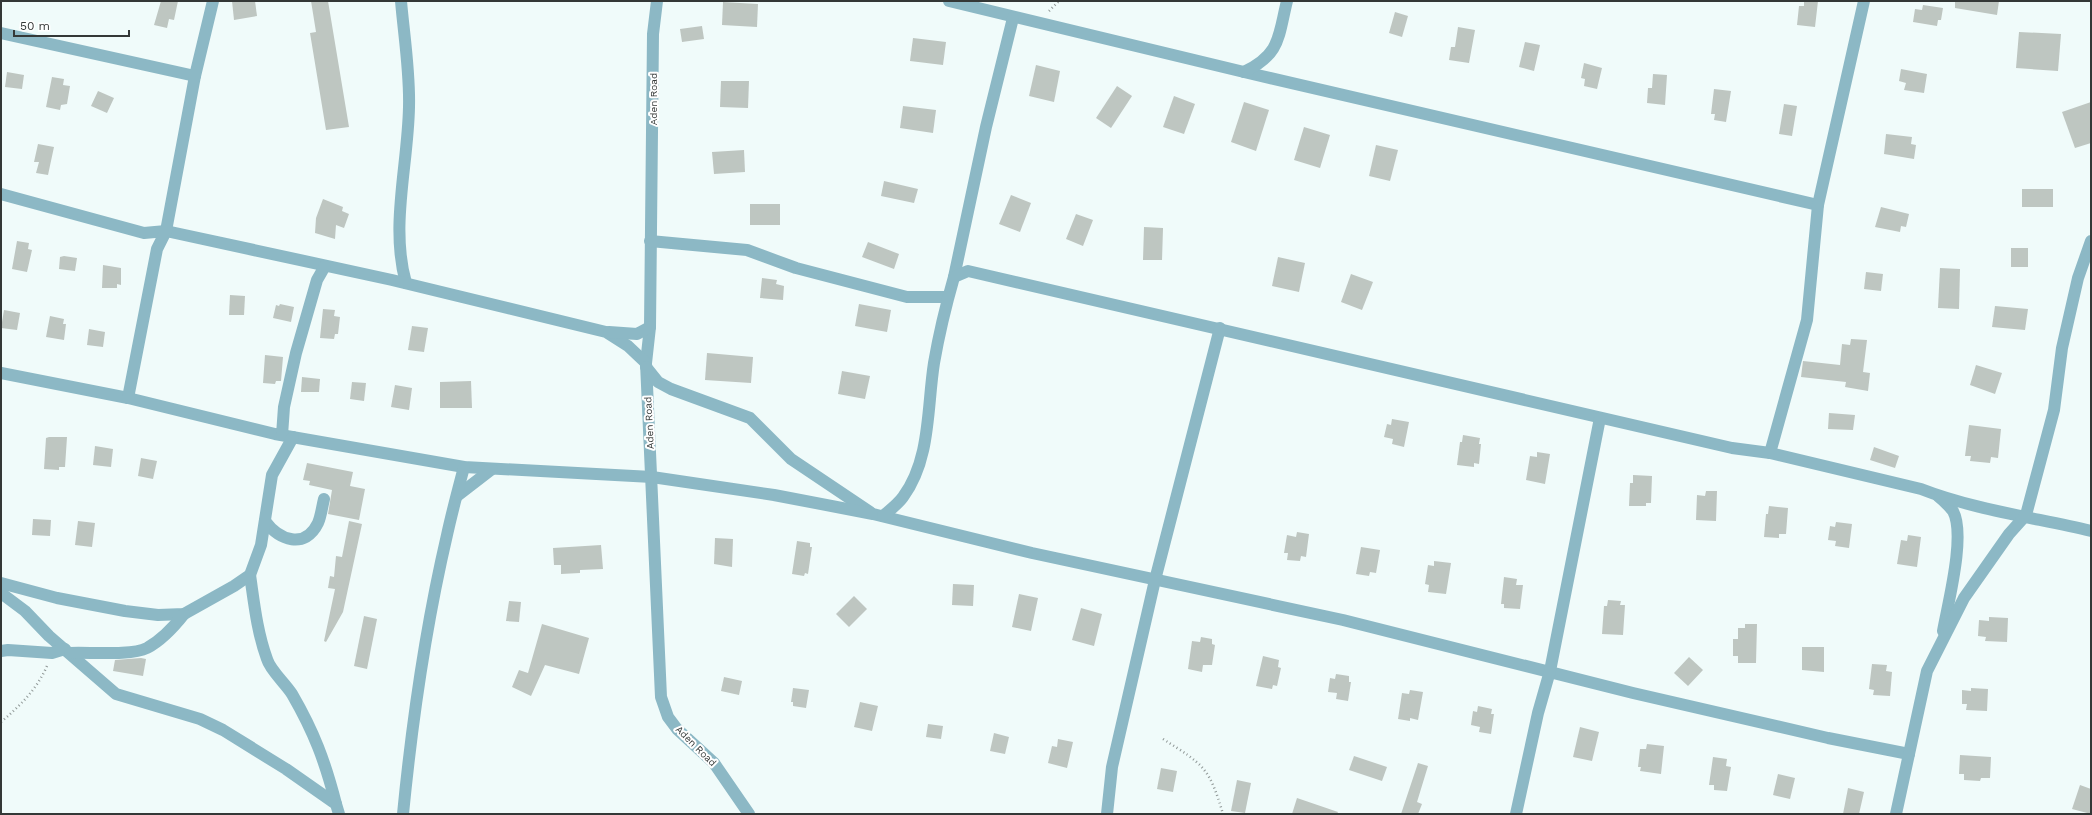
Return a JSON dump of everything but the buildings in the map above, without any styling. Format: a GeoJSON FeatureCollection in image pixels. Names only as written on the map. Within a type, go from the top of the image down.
{"type":"FeatureCollection","features":[{"type":"Feature","properties":{"kind":"street"},"geometry":{"type":"LineString","coordinates":[[128,398],[157,249],[166,231],[195,76],[213,1]]}},
{"type":"Feature","properties":{"kind":"street"},"geometry":{"type":"LineString","coordinates":[[401,1],[409,107],[400,238],[400,262],[406,283]]}},
{"type":"Feature","properties":{"kind":"street","name":"Aden Road"},"geometry":{"type":"LineString","coordinates":[[657,1],[653,34],[650,327],[646,365],[661,697],[668,716],[677,729],[714,763],[749,814]]}},
{"type":"Feature","properties":{"kind":"street"},"geometry":{"type":"LineString","coordinates":[[950,1],[1013,18],[1818,205]]}},
{"type":"Feature","properties":{"kind":"street"},"geometry":{"type":"LineString","coordinates":[[1244,72],[1256,66],[1271,54],[1277,41],[1287,1]]}},
{"type":"Feature","properties":{"kind":"street"},"geometry":{"type":"LineString","coordinates":[[1770,452],[1807,320],[1818,205],[1864,1]]}},
{"type":"Feature","properties":{"kind":"street"},"geometry":{"type":"LineString","coordinates":[[878,515],[902,498],[915,477],[924,444],[934,363],[986,128],[1013,18]]}},
{"type":"Feature","properties":{"kind":"street"},"geometry":{"type":"LineString","coordinates":[[1,32],[195,76]]}},
{"type":"Feature","properties":{"kind":"street"},"geometry":{"type":"LineString","coordinates":[[1,194],[144,233],[166,231],[406,283],[606,332],[637,334],[650,327]]}},
{"type":"Feature","properties":{"kind":"street"},"geometry":{"type":"LineString","coordinates":[[650,241],[747,250],[796,268],[906,297],[948,298]]}},
{"type":"Feature","properties":{"kind":"street"},"geometry":{"type":"LineString","coordinates":[[1896,814],[1927,671],[1964,598],[2009,534],[2026,515],[2054,410],[2062,348],[2078,278],[2091,241]]}},
{"type":"Feature","properties":{"kind":"street"},"geometry":{"type":"LineString","coordinates":[[325,266],[317,280],[296,353],[284,407],[288,436],[272,475],[261,545],[250,575],[253,600],[267,660],[287,685],[309,723],[326,766],[338,809]]}},
{"type":"Feature","properties":{"kind":"street"},"geometry":{"type":"LineString","coordinates":[[954,277],[968,271],[1220,328],[1732,448],[1770,452],[1921,489],[1938,496],[2091,530]]}},
{"type":"Feature","properties":{"kind":"street"},"geometry":{"type":"LineString","coordinates":[[1107,814],[1112,767],[1155,580],[1220,328]]}},
{"type":"Feature","properties":{"kind":"street"},"geometry":{"type":"LineString","coordinates":[[606,332],[628,346],[646,365],[658,382],[671,389],[750,418],[791,459],[878,515]]}},
{"type":"Feature","properties":{"kind":"street"},"geometry":{"type":"LineString","coordinates":[[1,373],[128,398],[288,436],[464,467],[652,477],[774,495],[878,515],[1032,553],[1343,620],[1633,693],[1828,738],[1909,754]]}},
{"type":"Feature","properties":{"kind":"street"},"geometry":{"type":"LineString","coordinates":[[1516,814],[1538,713],[1550,671],[1600,418]]}},
{"type":"Feature","properties":{"kind":"street"},"geometry":{"type":"LineString","coordinates":[[403,814],[411,733],[435,595],[446,535],[464,467]]}},
{"type":"Feature","properties":{"kind":"street"},"geometry":{"type":"LineString","coordinates":[[457,496],[492,469]]}},
{"type":"Feature","properties":{"kind":"street"},"geometry":{"type":"LineString","coordinates":[[1938,496],[1952,510],[1957,522],[1957,554],[1941,642]]}},
{"type":"Feature","properties":{"kind":"street"},"geometry":{"type":"LineString","coordinates":[[265,521],[272,530],[281,537],[290,540],[298,539],[310,534],[318,524],[324,499]]}},
{"type":"Feature","properties":{"kind":"street"},"geometry":{"type":"LineString","coordinates":[[1,651],[8,650],[52,653],[67,651],[123,652],[145,649],[160,640],[184,614],[234,586],[250,575]]}},
{"type":"Feature","properties":{"kind":"street"},"geometry":{"type":"LineString","coordinates":[[1,583],[57,598],[125,611],[158,615],[184,614]]}},
{"type":"Feature","properties":{"kind":"street"},"geometry":{"type":"LineString","coordinates":[[1,593],[25,611],[49,636],[116,694],[200,719],[223,730],[286,769],[338,809]]}},
{"type":"Feature","properties":{"kind":"path"},"geometry":{"type":"LineString","coordinates":[[1,722],[21,705],[42,677],[52,653]]}},
{"type":"Feature","properties":{"kind":"path"},"geometry":{"type":"LineString","coordinates":[[1164,739],[1192,758],[1205,769],[1214,784],[1223,814]]}}]}
